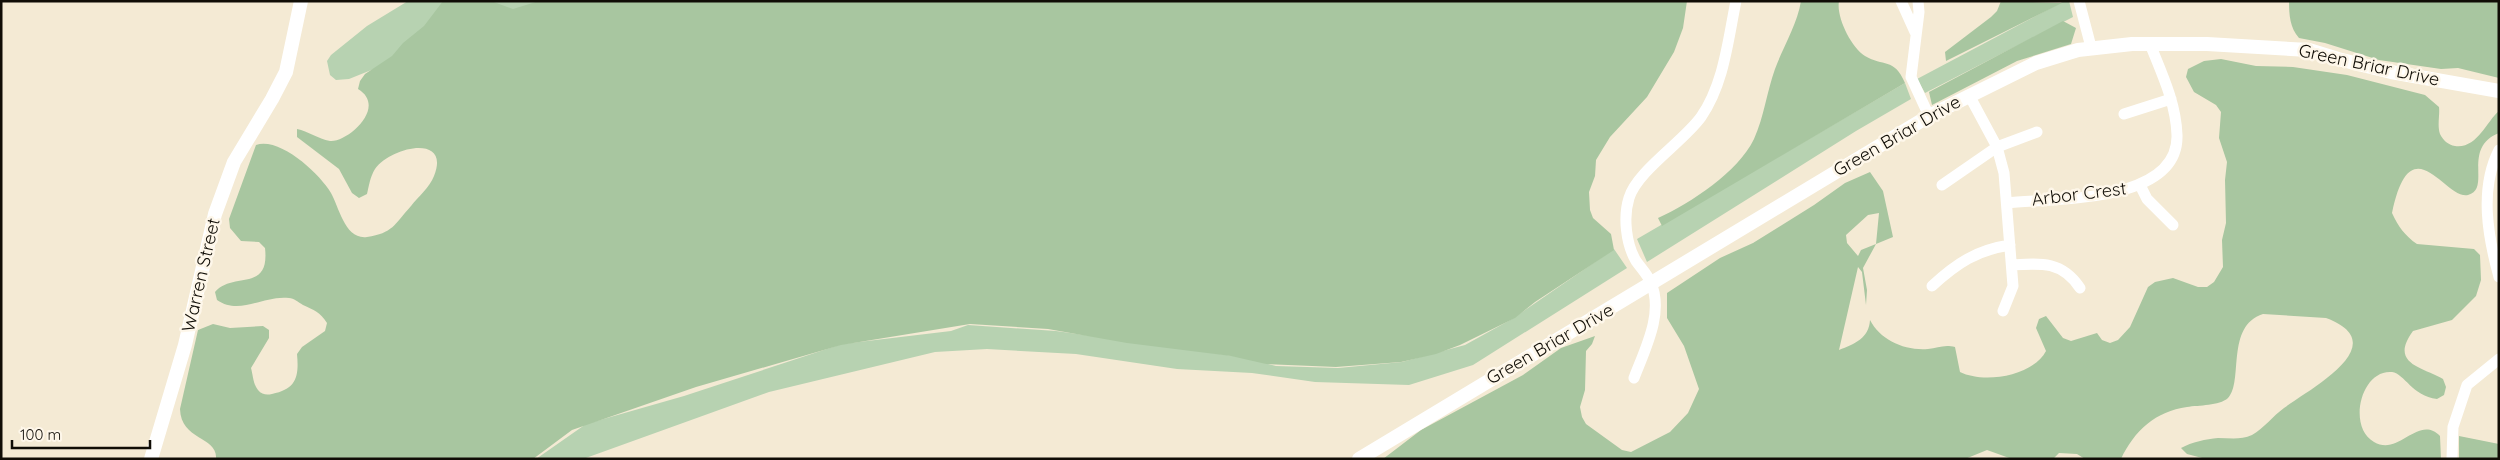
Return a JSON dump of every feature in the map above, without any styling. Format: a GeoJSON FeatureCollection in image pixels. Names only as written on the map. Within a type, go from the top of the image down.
{"type":"FeatureCollection","features":[{"type":"Feature","properties":{"kind":"street","name":"Warren Street"},"geometry":{"type":"LineString","coordinates":[[151,459],[184,345],[215,214],[234,162],[286,72],[291,56],[301,1]]}},
{"type":"Feature","properties":{"kind":"street"},"geometry":{"type":"LineString","coordinates":[[1634,378],[1654,329],[1655,312],[1652,283],[1635,259],[1629,245],[1626,223],[1628,200],[1634,186],[1688,133],[1708,106],[1717,86],[1736,1]]}},
{"type":"Feature","properties":{"kind":"street"},"geometry":{"type":"LineString","coordinates":[[1901,1],[1916,34]]}},
{"type":"Feature","properties":{"kind":"street"},"geometry":{"type":"LineString","coordinates":[[1918,1],[1911,77],[1929,116]]}},
{"type":"Feature","properties":{"kind":"street"},"geometry":{"type":"LineString","coordinates":[[2079,1],[2091,47]]}},
{"type":"Feature","properties":{"kind":"street","name":"Green Briar Drive"},"geometry":{"type":"LineString","coordinates":[[1358,459],[1929,116],[2036,63],[2091,47],[2150,44],[2207,44],[2309,50],[2391,72],[2499,91]]}},
{"type":"Feature","properties":{"kind":"street","name":"Arbor Crest"},"geometry":{"type":"LineString","coordinates":[[2007,203],[2113,193],[2140,185],[2158,173],[2172,156],[2177,138],[2171,99],[2150,44]]}},
{"type":"Feature","properties":{"kind":"street","name":"Arbor Crest"},"geometry":{"type":"LineString","coordinates":[[1969,95],[1997,147],[2004,173],[2013,286],[2003,311]]}},
{"type":"Feature","properties":{"kind":"street"},"geometry":{"type":"LineString","coordinates":[[2124,114],[2171,99]]}},
{"type":"Feature","properties":{"kind":"street"},"geometry":{"type":"LineString","coordinates":[[1942,185],[1997,147],[2037,132]]}},
{"type":"Feature","properties":{"kind":"street"},"geometry":{"type":"LineString","coordinates":[[2499,150],[2494,160],[2487,206],[2491,247],[2499,277]]}},
{"type":"Feature","properties":{"kind":"street"},"geometry":{"type":"LineString","coordinates":[[2140,185],[2147,199],[2172,225]]}},
{"type":"Feature","properties":{"kind":"street"},"geometry":{"type":"LineString","coordinates":[[1932,286],[1946,272],[1974,254],[1988,248],[2010,245]]}},
{"type":"Feature","properties":{"kind":"street"},"geometry":{"type":"LineString","coordinates":[[2012,265],[2033,263],[2052,265],[2071,275],[2080,288]]}},
{"type":"Feature","properties":{"kind":"street"},"geometry":{"type":"LineString","coordinates":[[2452,459],[2453,428],[2461,398],[2467,385],[2499,359]]}},
{"type":"Feature","properties":{"kind":"green space"},"geometry":{"type":"Polygon","coordinates":[[[408,1],[543,1],[349,79],[336,80],[330,75],[327,61],[331,55],[367,26],[408,1]]]}},
{"type":"Feature","properties":{"kind":"green space"},"geometry":{"type":"Polygon","coordinates":[[[443,1],[491,1],[513,9],[539,1],[1687,1],[1683,28],[1674,52],[1647,97],[1610,137],[1596,160],[1595,176],[1589,192],[1590,210],[1593,218],[1611,234],[1614,250],[1535,302],[1515,318],[1460,345],[1436,354],[1401,362],[1336,367],[1266,364],[1231,356],[1127,343],[1048,329],[970,324],[841,345],[696,387],[572,430],[533,459],[216,459],[215,452],[211,446],[186,427],[180,409],[198,330],[213,324],[230,328],[263,326],[269,330],[269,338],[251,368],[256,388],[261,393],[268,394],[280,392],[291,385],[297,375],[297,354],[302,347],[325,331],[327,323],[322,316],[291,298],[270,299],[243,306],[234,306],[217,300],[215,292],[223,286],[256,276],[262,271],[265,262],[265,248],[259,242],[241,241],[230,228],[229,219],[256,145],[276,146],[298,158],[325,185],[331,193],[348,228],[359,237],[376,235],[392,227],[424,192],[432,180],[437,163],[434,154],[427,149],[417,148],[394,154],[375,169],[367,194],[359,198],[352,193],[339,169],[297,137],[297,129],[330,141],[346,136],[354,130],[367,114],[369,105],[366,96],[358,89],[360,81],[365,74],[392,56],[403,43],[424,26],[443,1]]]}},
{"type":"Feature","properties":{"kind":"green space"},"geometry":{"type":"Polygon","coordinates":[[[1801,1],[1839,1],[1842,23],[1855,46],[1865,56],[1897,69],[1905,83],[1662,226],[1658,218],[1699,195],[1725,175],[1747,151],[1757,131],[1775,69],[1793,27],[1801,1]]]}},
{"type":"Feature","properties":{"kind":"green space"},"geometry":{"type":"Polygon","coordinates":[[[2001,1],[2062,3],[1946,61],[1945,52],[1991,17],[1997,11],[2001,1]]]}},
{"type":"Feature","properties":{"kind":"green space"},"geometry":{"type":"Polygon","coordinates":[[[2064,1],[2069,1],[2073,17],[1925,93],[1917,79],[2064,1]]]}},
{"type":"Feature","properties":{"kind":"green space"},"geometry":{"type":"Polygon","coordinates":[[[2289,1],[2499,1],[2499,78],[2458,68],[2441,69],[2379,60],[2325,43],[2299,38],[2291,21],[2289,1]]]}},
{"type":"Feature","properties":{"kind":"green space"},"geometry":{"type":"Polygon","coordinates":[[[2063,21],[2076,28],[2071,44],[2017,61],[1932,105],[1929,92],[2063,21]]]}},
{"type":"Feature","properties":{"kind":"green space"},"geometry":{"type":"Polygon","coordinates":[[[2221,59],[2256,66],[2293,67],[2347,75],[2425,95],[2439,107],[2441,136],[2448,143],[2455,146],[2463,146],[2475,139],[2499,111],[2499,133],[2488,140],[2482,148],[2479,158],[2478,185],[2475,191],[2468,195],[2459,193],[2428,172],[2418,169],[2409,172],[2400,186],[2392,213],[2402,230],[2417,244],[2474,249],[2480,255],[2481,280],[2476,296],[2452,320],[2413,331],[2407,342],[2406,358],[2418,367],[2443,379],[2446,387],[2444,395],[2437,399],[2421,394],[2392,372],[2381,374],[2372,380],[2361,400],[2361,424],[2366,435],[2374,442],[2383,445],[2392,444],[2416,432],[2432,431],[2440,436],[2441,459],[2206,459],[2187,454],[2181,448],[2194,442],[2218,438],[2240,438],[2252,435],[2284,408],[2327,378],[2341,366],[2350,353],[2353,340],[2345,329],[2326,318],[2263,314],[2251,320],[2239,342],[2235,380],[2233,390],[2228,398],[2214,404],[2176,409],[2156,418],[2139,431],[2121,459],[2085,459],[2077,454],[2059,453],[2053,459],[2012,459],[1987,450],[1965,459],[1383,459],[1421,430],[1523,375],[1561,348],[1595,336],[1592,344],[1586,351],[1585,390],[1580,407],[1586,424],[1622,450],[1631,452],[1670,432],[1688,413],[1699,389],[1684,346],[1667,318],[1667,293],[1720,258],[1753,243],[1845,183],[1870,172],[1883,191],[1893,237],[1876,244],[1863,268],[1867,290],[1866,305],[1862,272],[1858,267],[1839,350],[1856,343],[1864,336],[1870,320],[1880,333],[1902,346],[1919,349],[1944,346],[1955,347],[1960,372],[1970,376],[1994,377],[2019,372],[2040,360],[2046,351],[2036,328],[2039,319],[2046,316],[2063,338],[2071,341],[2097,333],[2102,340],[2110,343],[2118,340],[2130,327],[2148,287],[2155,282],[2173,278],[2198,287],[2207,287],[2214,282],[2223,267],[2222,240],[2226,223],[2225,180],[2227,162],[2219,138],[2221,112],[2216,105],[2194,92],[2186,77],[2188,69],[2204,61],[2221,59]],[[1879,213],[1868,215],[1846,235],[1847,243],[1858,256],[1861,250],[1876,244],[1879,213]]]}},
{"type":"Feature","properties":{"kind":"green space"},"geometry":{"type":"Polygon","coordinates":[[[1905,83],[1911,99],[1856,131],[1647,262],[1637,239],[1905,83]]]}},
{"type":"Feature","properties":{"kind":"green space"},"geometry":{"type":"Polygon","coordinates":[[[1614,249],[1627,268],[1473,365],[1409,385],[1315,382],[1252,373],[1177,369],[1076,354],[987,349],[935,352],[769,392],[583,459],[536,459],[586,424],[684,396],[842,344],[951,331],[968,325],[1056,331],[1241,357],[1276,366],[1338,368],[1402,362],[1465,345],[1512,319],[1614,249]]]}},
{"type":"Feature","properties":{"kind":"green space"},"geometry":{"type":"Polygon","coordinates":[[[2459,436],[2499,444],[2499,459],[2459,459],[2459,436]]]}}]}
